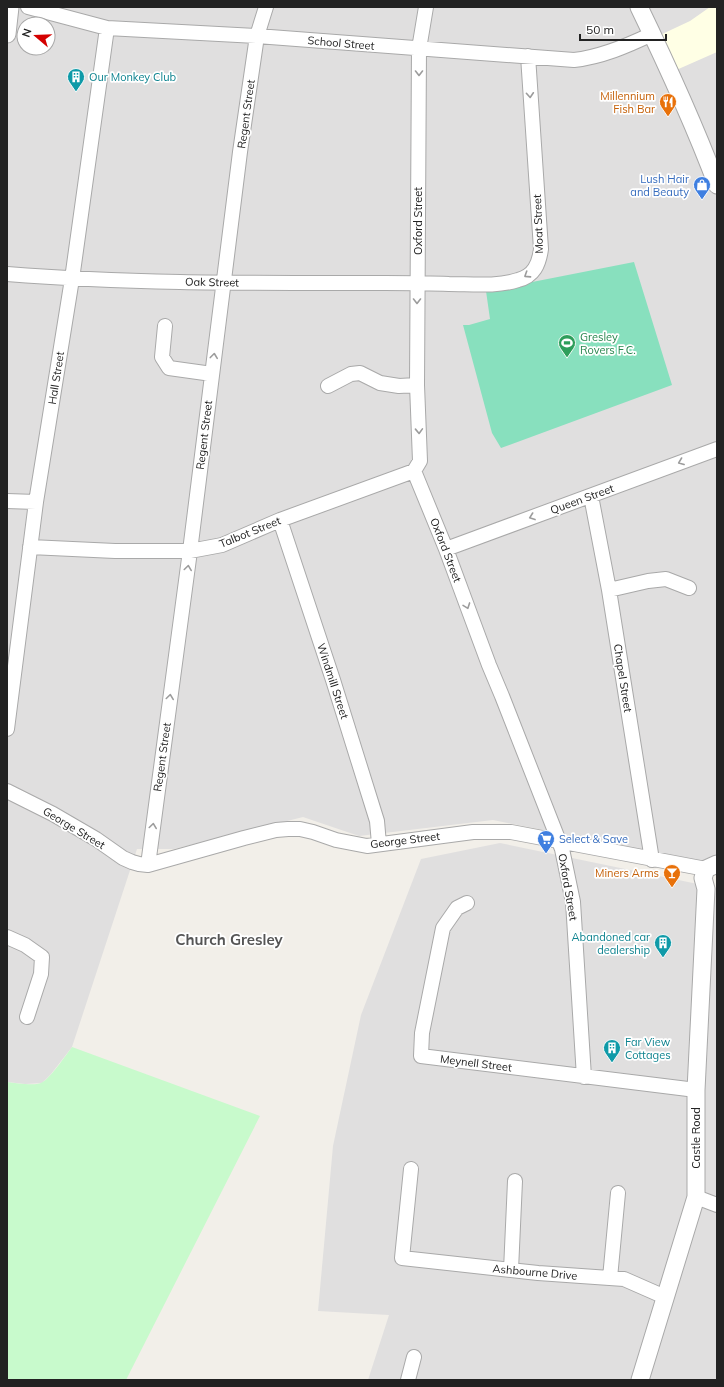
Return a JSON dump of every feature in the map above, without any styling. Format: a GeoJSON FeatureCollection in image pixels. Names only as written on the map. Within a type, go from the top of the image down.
{"type":"FeatureCollection","features":[{"type":"Feature","properties":{"kind":"street"},"geometry":{"type":"LineString","coordinates":[[7,34],[10,7]]}},
{"type":"Feature","properties":{"kind":"street","name":"School Street"},"geometry":{"type":"LineString","coordinates":[[28,7],[107,28],[257,36],[574,60],[588,58],[619,48],[652,34]]}},
{"type":"Feature","properties":{"kind":"street","name":"Regent Street"},"geometry":{"type":"LineString","coordinates":[[148,865],[190,551],[240,152],[257,36],[266,7]]}},
{"type":"Feature","properties":{"kind":"street","name":"Oxford Street"},"geometry":{"type":"LineString","coordinates":[[426,7],[419,49],[417,385],[420,461],[414,471],[446,549],[489,665],[559,841],[573,902],[584,1077]]}},
{"type":"Feature","properties":{"kind":"street"},"geometry":{"type":"LineString","coordinates":[[639,7],[707,157],[717,185]]}},
{"type":"Feature","properties":{"kind":"street","name":"Hall Street"},"geometry":{"type":"LineString","coordinates":[[7,729],[36,502],[72,279],[107,28]]}},
{"type":"Feature","properties":{"kind":"street","name":"Moat Street"},"geometry":{"type":"LineString","coordinates":[[418,282],[470,284],[500,283],[519,280],[529,276],[536,269],[541,249],[528,56]]}},
{"type":"Feature","properties":{"kind":"street","name":"Oak Street"},"geometry":{"type":"LineString","coordinates":[[7,274],[72,279],[223,283],[418,282]]}},
{"type":"Feature","properties":{"kind":"street"},"geometry":{"type":"LineString","coordinates":[[166,326],[162,357],[169,368],[212,374]]}},
{"type":"Feature","properties":{"kind":"street"},"geometry":{"type":"LineString","coordinates":[[328,386],[351,374],[360,373],[380,384],[399,386],[417,385]]}},
{"type":"Feature","properties":{"kind":"street","name":"Queen Street"},"geometry":{"type":"LineString","coordinates":[[446,549],[717,448]]}},
{"type":"Feature","properties":{"kind":"street","name":"Talbot Street"},"geometry":{"type":"LineString","coordinates":[[30,547],[115,551],[190,551],[222,545],[280,520],[414,471]]}},
{"type":"Feature","properties":{"kind":"street","name":"Chapel Street"},"geometry":{"type":"LineString","coordinates":[[591,496],[609,590],[652,860]]}},
{"type":"Feature","properties":{"kind":"street"},"geometry":{"type":"LineString","coordinates":[[7,501],[36,502]]}},
{"type":"Feature","properties":{"kind":"street","name":"Windmill Street"},"geometry":{"type":"LineString","coordinates":[[280,520],[331,673],[377,821],[379,844]]}},
{"type":"Feature","properties":{"kind":"street"},"geometry":{"type":"LineString","coordinates":[[609,590],[648,581],[666,579],[689,588]]}},
{"type":"Feature","properties":{"kind":"street","name":"George Street"},"geometry":{"type":"LineString","coordinates":[[7,791],[66,821],[132,862],[148,865],[197,850],[282,829],[300,829],[352,844],[367,846],[473,832],[511,832],[652,860],[711,867]]}},
{"type":"Feature","properties":{"kind":"street","name":"Castle Road"},"geometry":{"type":"LineString","coordinates":[[640,1380],[696,1197],[696,1090],[711,892],[703,878],[711,867]]}},
{"type":"Feature","properties":{"kind":"street","name":"Meynell Street"},"geometry":{"type":"LineString","coordinates":[[467,903],[457,908],[443,928],[422,1034],[421,1056],[696,1090]]}},
{"type":"Feature","properties":{"kind":"street"},"geometry":{"type":"LineString","coordinates":[[7,937],[25,945],[42,958],[41,974],[27,1017]]}},
{"type":"Feature","properties":{"kind":"street","name":"Ashbourne Drive"},"geometry":{"type":"LineString","coordinates":[[411,1169],[402,1258],[624,1280],[665,1297]]}},
{"type":"Feature","properties":{"kind":"street"},"geometry":{"type":"LineString","coordinates":[[511,1270],[516,1181]]}},
{"type":"Feature","properties":{"kind":"street"},"geometry":{"type":"LineString","coordinates":[[610,1278],[618,1193]]}},
{"type":"Feature","properties":{"kind":"street"},"geometry":{"type":"LineString","coordinates":[[696,1197],[717,1204]]}},
{"type":"Feature","properties":{"kind":"street"},"geometry":{"type":"LineString","coordinates":[[408,1380],[414,1357]]}},
{"type":"Feature","properties":{"kind":"shaded area"},"geometry":{"type":"Polygon","coordinates":[[[7,7],[717,7],[717,857],[698,861],[493,820],[359,836],[303,817],[174,849],[137,849],[72,1047],[42,1083],[25,1084],[7,1082],[7,7]]]}},
{"type":"Feature","properties":{"kind":"shaded area"},"geometry":{"type":"Polygon","coordinates":[[[710,7],[717,7],[717,52],[674,71],[658,36],[690,21],[710,7]]]}},
{"type":"Feature","properties":{"kind":"shaded area"},"geometry":{"type":"Polygon","coordinates":[[[500,843],[717,888],[717,1380],[368,1380],[389,1315],[318,1311],[333,1146],[361,1015],[421,859],[500,843]]]}},
{"type":"Feature","properties":{"kind":"green space","name":"Gresley Rovers F.C."},"geometry":{"type":"Polygon","coordinates":[[[634,262],[672,385],[501,448],[492,433],[463,325],[469,325],[490,319],[486,291],[634,262]]]}},
{"type":"Feature","properties":{"kind":"green space"},"geometry":{"type":"Polygon","coordinates":[[[72,1047],[260,1116],[126,1380],[7,1380],[7,1082],[38,1084],[45,1081],[72,1047]]]}},
{"type":"Feature","properties":{"kind":"place","name":"Our Monkey Club"},"geometry":{"type":"Point","coordinates":[76,92]}},
{"type":"Feature","properties":{"kind":"place","name":"Millennium Fish Bar"},"geometry":{"type":"Point","coordinates":[668,117]}},
{"type":"Feature","properties":{"kind":"place","name":"Lush Hair and Beauty"},"geometry":{"type":"Point","coordinates":[702,200]}},
{"type":"Feature","properties":{"kind":"place","name":"Gresley Rovers F.C."},"geometry":{"type":"Point","coordinates":[567,358]}},
{"type":"Feature","properties":{"kind":"place","name":"Select & Save"},"geometry":{"type":"Point","coordinates":[546,854]}},
{"type":"Feature","properties":{"kind":"place","name":"Miners Arms"},"geometry":{"type":"Point","coordinates":[672,888]}},
{"type":"Feature","properties":{"kind":"place","name":"Abandoned car dealership"},"geometry":{"type":"Point","coordinates":[663,958]}},
{"type":"Feature","properties":{"kind":"place","name":"Far View Cottages"},"geometry":{"type":"Point","coordinates":[612,1063]}},
{"type":"Feature","properties":{"kind":"district","name":"Church Gresley"},"geometry":{"type":"Point","coordinates":[229,939]}}]}
